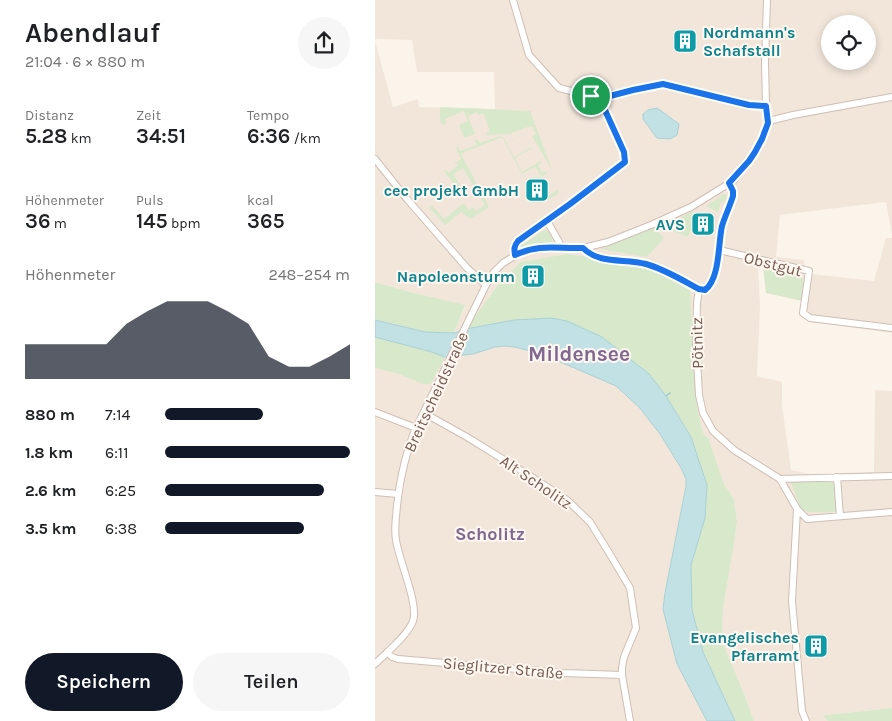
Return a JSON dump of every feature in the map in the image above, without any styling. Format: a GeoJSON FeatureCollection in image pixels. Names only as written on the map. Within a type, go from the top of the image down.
{"type":"FeatureCollection","features":[{"type":"Feature","properties":{"kind":"street"},"geometry":{"type":"LineString","coordinates":[[513,0],[529,55],[559,88],[591,96],[610,96],[663,84],[749,105],[766,106]]}},
{"type":"Feature","properties":{"kind":"street"},"geometry":{"type":"LineString","coordinates":[[591,96],[604,108],[624,152],[625,162],[518,241],[514,249],[515,255],[547,246],[583,248],[608,242],[691,207],[729,183],[739,174],[755,152],[768,123],[765,63],[767,0]]}},
{"type":"Feature","properties":{"kind":"street"},"geometry":{"type":"LineString","coordinates":[[604,108],[610,96]]}},
{"type":"Feature","properties":{"kind":"street"},"geometry":{"type":"LineString","coordinates":[[768,123],[793,115],[892,97]]}},
{"type":"Feature","properties":{"kind":"street"},"geometry":{"type":"LineString","coordinates":[[375,159],[467,268],[486,285]]}},
{"type":"Feature","properties":{"kind":"street"},"geometry":{"type":"LineString","coordinates":[[583,248],[589,254],[597,257],[614,261],[645,264],[705,290],[710,286],[713,278],[723,225],[733,196],[729,183]]}},
{"type":"Feature","properties":{"kind":"street"},"geometry":{"type":"LineString","coordinates":[[547,221],[561,247]]}},
{"type":"Feature","properties":{"kind":"street","name":"Obstgut"},"geometry":{"type":"LineString","coordinates":[[719,250],[809,271],[803,313],[809,318],[892,328]]}},
{"type":"Feature","properties":{"kind":"street","name":"Breitscheidstraße"},"geometry":{"type":"LineString","coordinates":[[375,664],[407,631],[415,614],[395,538],[398,494],[408,448],[486,285],[494,272],[515,255]]}},
{"type":"Feature","properties":{"kind":"street","name":"Pötnitz"},"geometry":{"type":"LineString","coordinates":[[699,289],[697,342],[699,395],[703,413],[713,431],[734,450],[780,478],[797,509]]}},
{"type":"Feature","properties":{"kind":"street"},"geometry":{"type":"LineString","coordinates":[[375,412],[416,428]]}},
{"type":"Feature","properties":{"kind":"street","name":"Alt Scholitz"},"geometry":{"type":"LineString","coordinates":[[424,413],[467,437],[567,500],[590,522],[629,588],[636,628],[624,657],[622,675],[630,721]]}},
{"type":"Feature","properties":{"kind":"street"},"geometry":{"type":"LineString","coordinates":[[780,478],[892,476]]}},
{"type":"Feature","properties":{"kind":"street"},"geometry":{"type":"LineString","coordinates":[[837,477],[840,516]]}},
{"type":"Feature","properties":{"kind":"street"},"geometry":{"type":"LineString","coordinates":[[375,492],[398,494]]}},
{"type":"Feature","properties":{"kind":"street"},"geometry":{"type":"LineString","coordinates":[[797,509],[807,519],[892,512]]}},
{"type":"Feature","properties":{"kind":"street"},"geometry":{"type":"LineString","coordinates":[[797,509],[792,601],[802,711],[806,721]]}},
{"type":"Feature","properties":{"kind":"street","name":"Sieglitzer Straße"},"geometry":{"type":"LineString","coordinates":[[387,652],[398,659],[564,673],[622,675]]}},
{"type":"Feature","properties":{"kind":"shaded area"},"geometry":{"type":"Polygon","coordinates":[[[375,0],[892,0],[892,235],[886,202],[780,215],[776,257],[804,260],[805,268],[812,274],[874,281],[886,238],[892,238],[892,333],[812,322],[800,313],[804,287],[767,265],[763,267],[758,266],[760,306],[757,376],[782,382],[782,405],[791,470],[810,474],[874,472],[875,390],[892,391],[892,708],[823,716],[828,721],[754,721],[722,641],[723,609],[737,521],[734,499],[724,484],[708,437],[705,436],[702,430],[697,405],[690,290],[646,267],[609,263],[591,257],[566,254],[520,262],[497,286],[466,329],[454,333],[465,306],[375,282],[375,41],[393,107],[418,99],[419,107],[495,109],[494,72],[417,72],[412,40],[375,39],[375,0]]]}},
{"type":"Feature","properties":{"kind":"shaded area"},"geometry":{"type":"Polygon","coordinates":[[[504,346],[542,354],[616,386],[639,407],[660,434],[681,468],[686,479],[686,486],[663,609],[707,721],[375,721],[375,365],[432,352],[445,357],[473,354],[504,346]]]}},
{"type":"Feature","properties":{"kind":"green space"},"geometry":{"type":"Polygon","coordinates":[[[440,107],[530,111],[552,170],[532,136],[536,134],[532,126],[510,134],[487,135],[486,133],[490,131],[483,113],[479,115],[477,112],[468,116],[475,134],[464,138],[459,125],[468,121],[464,111],[445,119],[446,124],[442,125],[440,121],[440,107]]]}},
{"type":"Feature","properties":{"kind":"green space"},"geometry":{"type":"Polygon","coordinates":[[[524,133],[507,144],[514,157],[532,147],[515,158],[522,172],[541,161],[538,165],[542,173],[546,171],[547,173],[539,179],[542,184],[546,181],[549,186],[545,188],[549,195],[558,190],[559,193],[548,200],[535,179],[541,176],[535,167],[522,174],[502,137],[461,154],[489,207],[470,219],[461,212],[445,225],[429,207],[432,205],[444,219],[464,203],[469,210],[473,207],[476,211],[485,205],[463,168],[453,174],[465,193],[463,194],[444,171],[446,170],[449,173],[458,165],[455,162],[461,159],[456,148],[458,146],[460,151],[477,145],[475,140],[477,139],[480,143],[500,136],[503,137],[507,143],[524,133]]]}},
{"type":"Feature","properties":{"kind":"green space"},"geometry":{"type":"Polygon","coordinates":[[[724,194],[727,195],[724,203],[721,202],[718,212],[706,206],[724,194]]]}},
{"type":"Feature","properties":{"kind":"green space"},"geometry":{"type":"Polygon","coordinates":[[[691,212],[697,214],[688,237],[663,227],[691,212]]]}},
{"type":"Feature","properties":{"kind":"green space"},"geometry":{"type":"Polygon","coordinates":[[[654,228],[664,238],[647,257],[600,249],[654,228]]]}},
{"type":"Feature","properties":{"kind":"green space"},"geometry":{"type":"Polygon","coordinates":[[[544,230],[551,235],[553,240],[551,243],[519,247],[520,245],[544,230]]]}},
{"type":"Feature","properties":{"kind":"green space"},"geometry":{"type":"Polygon","coordinates":[[[566,254],[591,257],[609,263],[646,267],[690,290],[697,405],[702,430],[705,436],[708,437],[724,484],[734,499],[737,521],[723,609],[722,641],[754,721],[735,721],[703,652],[692,610],[691,565],[705,518],[691,437],[666,396],[649,374],[551,318],[514,320],[466,329],[497,286],[520,262],[566,254]]]}},
{"type":"Feature","properties":{"kind":"green space"},"geometry":{"type":"Polygon","coordinates":[[[767,265],[800,273],[804,283],[802,301],[766,293],[763,267],[767,265]]]}},
{"type":"Feature","properties":{"kind":"green space"},"geometry":{"type":"Polygon","coordinates":[[[375,282],[465,305],[454,333],[425,332],[375,320],[375,282]]]}},
{"type":"Feature","properties":{"kind":"green space"},"geometry":{"type":"Polygon","coordinates":[[[375,337],[445,357],[431,384],[423,384],[399,374],[375,368],[375,337]]]}},
{"type":"Feature","properties":{"kind":"green space"},"geometry":{"type":"Polygon","coordinates":[[[792,481],[833,482],[837,512],[808,512],[801,509],[791,483],[792,481]]]}},
{"type":"Feature","properties":{"kind":"green space"},"geometry":{"type":"Polygon","coordinates":[[[892,708],[892,721],[828,721],[823,716],[826,715],[892,708]]]}},
{"type":"Feature","properties":{"kind":"water"},"geometry":{"type":"Polygon","coordinates":[[[657,108],[679,124],[677,135],[670,139],[657,138],[643,119],[643,114],[648,110],[657,108]]]}},
{"type":"Feature","properties":{"kind":"water"},"geometry":{"type":"Polygon","coordinates":[[[551,318],[567,321],[602,337],[649,374],[666,396],[691,437],[707,485],[705,518],[691,565],[692,610],[703,652],[735,721],[707,721],[677,664],[663,609],[686,479],[660,434],[639,407],[616,386],[542,354],[504,346],[473,354],[445,357],[375,337],[375,320],[425,332],[454,333],[514,320],[551,318]]]}},
{"type":"Feature","properties":{"kind":"waterway"},"geometry":{"type":"LineString","coordinates":[[666,396],[670,393]]}},
{"type":"Feature","properties":{"kind":"place","name":"Nordmann's Schafstall"},"geometry":{"type":"Point","coordinates":[685,41]}},
{"type":"Feature","properties":{"kind":"place","name":"cec projekt GmbH"},"geometry":{"type":"Point","coordinates":[537,190]}},
{"type":"Feature","properties":{"kind":"place","name":"AVS"},"geometry":{"type":"Point","coordinates":[703,224]}},
{"type":"Feature","properties":{"kind":"place","name":"Napoleonsturm"},"geometry":{"type":"Point","coordinates":[533,276]}},
{"type":"Feature","properties":{"kind":"place","name":"Evangelisches Pfarramt"},"geometry":{"type":"Point","coordinates":[816,646]}},
{"type":"Feature","properties":{"kind":"district","name":"Mildensee"},"geometry":{"type":"Point","coordinates":[579,354]}},
{"type":"Feature","properties":{"kind":"district","name":"Scholitz"},"geometry":{"type":"Point","coordinates":[490,534]}},
{"type":"Feature","properties":{"kind":"route"},"geometry":{"type":"LineString","coordinates":[[663,84],[749,105],[766,106],[768,123],[762,139],[749,161],[733,181],[729,183],[733,196],[723,225],[713,278],[710,286],[705,290],[645,264],[614,261],[597,257],[589,254],[583,248],[547,246],[515,255],[514,249],[518,241],[625,162],[624,152],[604,108],[591,96],[610,96],[663,84]]}}]}
